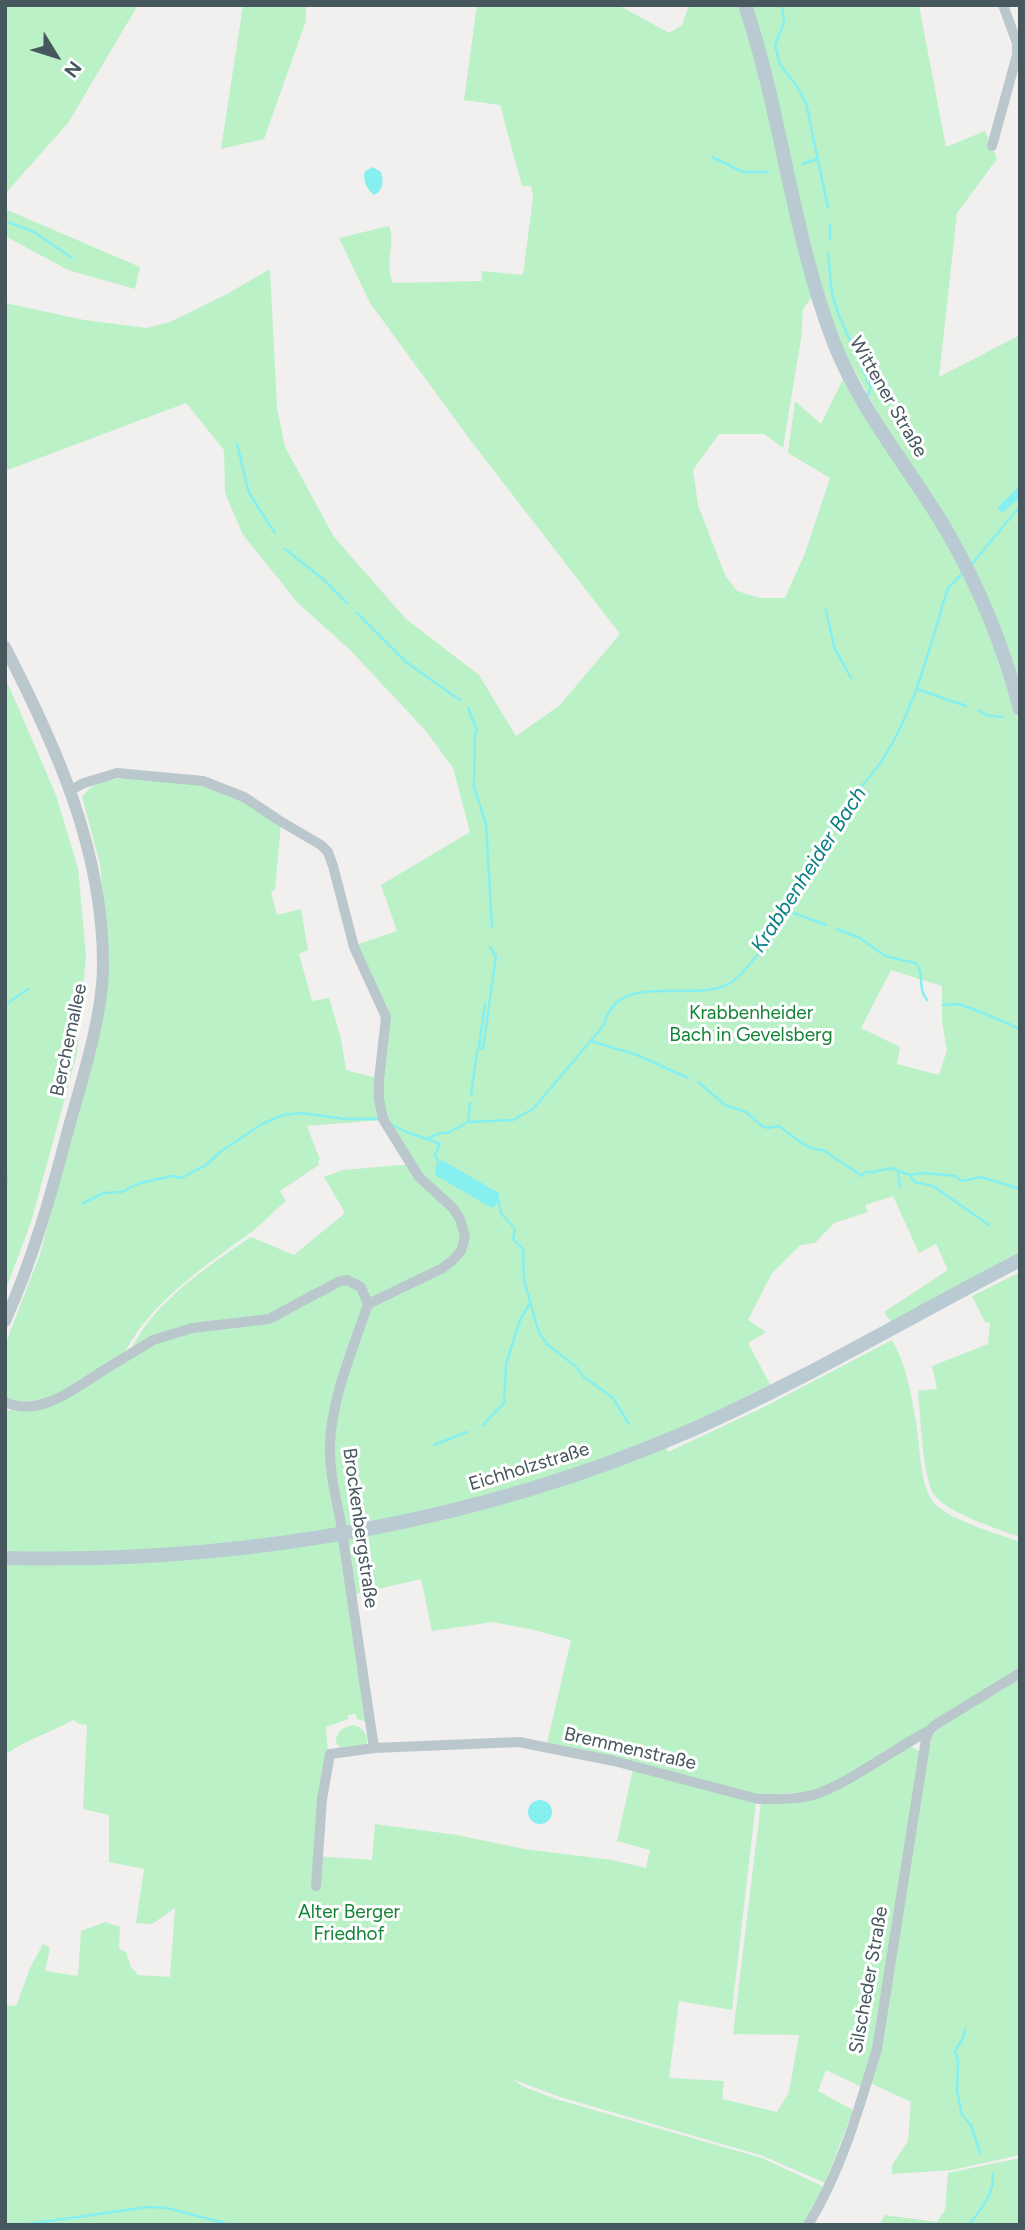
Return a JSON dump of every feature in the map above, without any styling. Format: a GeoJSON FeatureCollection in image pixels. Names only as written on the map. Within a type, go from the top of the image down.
{"type":"FeatureCollection","features":[{"type":"Feature","properties":{"kind":"main road","name":"Wittener Straße"},"geometry":{"type":"LineString","coordinates":[[745,5],[804,245],[834,344],[879,428],[948,533],[971,576],[1020,709]]}},
{"type":"Feature","properties":{"kind":"main road","name":"Eichholzstraße"},"geometry":{"type":"LineString","coordinates":[[5,1558],[67,1560],[177,1555],[300,1540],[407,1520],[545,1484],[645,1449],[761,1398],[1020,1261]]}},
{"type":"Feature","properties":{"kind":"street"},"geometry":{"type":"LineString","coordinates":[[992,146],[1017,55],[1017,43],[1003,5]]}},
{"type":"Feature","properties":{"kind":"street","name":"Berchemallee"},"geometry":{"type":"LineString","coordinates":[[5,647],[35,706],[71,790],[89,851],[97,898],[103,965],[94,1032],[54,1182],[35,1247],[5,1321]]}},
{"type":"Feature","properties":{"kind":"street"},"geometry":{"type":"LineString","coordinates":[[5,1402],[27,1406],[61,1397],[153,1340],[192,1328],[269,1319],[338,1282],[347,1280],[361,1287],[368,1304],[441,1269],[461,1251],[464,1237],[460,1219],[453,1208],[419,1177],[383,1119],[379,1080],[386,1017],[354,947],[328,852],[244,797],[204,781],[117,773],[71,790]]}},
{"type":"Feature","properties":{"kind":"street","name":"Brockenbergstraße"},"geometry":{"type":"LineString","coordinates":[[368,1304],[332,1421],[331,1467],[374,1748]]}},
{"type":"Feature","properties":{"kind":"street","name":"Bremmenstraße"},"geometry":{"type":"LineString","coordinates":[[316,1886],[322,1799],[330,1755],[374,1748],[519,1742],[614,1761],[758,1799],[781,1799],[819,1793],[930,1730],[1020,1672]]}},
{"type":"Feature","properties":{"kind":"street","name":"Silscheder Straße"},"geometry":{"type":"LineString","coordinates":[[808,2225],[828,2188],[841,2155],[877,2049],[924,1752],[930,1730]]}},
{"type":"Feature","properties":{"kind":"green space"},"geometry":{"type":"Polygon","coordinates":[[[5,5],[138,5],[68,123],[5,194],[5,5]]]}},
{"type":"Feature","properties":{"kind":"green space"},"geometry":{"type":"Polygon","coordinates":[[[243,5],[306,5],[306,21],[264,139],[221,149],[243,5]]]}},
{"type":"Feature","properties":{"kind":"green space"},"geometry":{"type":"Polygon","coordinates":[[[477,5],[618,5],[669,33],[682,25],[689,5],[740,5],[753,46],[813,296],[803,309],[801,339],[783,448],[764,434],[719,434],[693,470],[698,505],[725,575],[737,591],[760,598],[785,598],[805,553],[830,478],[788,453],[795,401],[821,424],[844,377],[950,547],[979,608],[992,644],[1020,733],[1020,1252],[891,1322],[884,1312],[948,1270],[936,1244],[919,1253],[893,1196],[865,1205],[868,1212],[834,1223],[815,1243],[800,1245],[772,1273],[748,1320],[766,1332],[748,1343],[771,1386],[662,1436],[668,1452],[762,1408],[892,1340],[908,1382],[922,1469],[931,1498],[952,1516],[1020,1542],[1020,1668],[859,1769],[824,1787],[808,1792],[760,1795],[547,1743],[571,1640],[493,1622],[432,1631],[421,1579],[348,1596],[367,1722],[357,1719],[356,1714],[348,1715],[348,1719],[326,1727],[328,1754],[320,1799],[316,1856],[372,1860],[375,1824],[457,1835],[524,1849],[612,1860],[646,1868],[650,1850],[617,1841],[633,1769],[756,1802],[732,2010],[679,2001],[669,2078],[724,2081],[722,2099],[777,2112],[789,2092],[799,2035],[733,2034],[761,1802],[798,1799],[821,1793],[844,1784],[897,1752],[912,1747],[920,1752],[882,2002],[862,2087],[826,2070],[818,2091],[853,2110],[825,2183],[763,2156],[560,2097],[512,2079],[524,2087],[559,2100],[762,2158],[824,2187],[803,2225],[5,2225],[5,2005],[16,2006],[30,1968],[43,1944],[50,1948],[45,1971],[78,1976],[81,1931],[105,1922],[120,1927],[119,1949],[126,1952],[131,1967],[138,1975],[170,1977],[175,1908],[152,1924],[136,1923],[144,1869],[109,1862],[109,1815],[83,1809],[87,1725],[73,1720],[5,1755],[5,1409],[10,1411],[20,1403],[5,1398],[5,1345],[40,1254],[100,1030],[109,962],[100,864],[82,797],[92,787],[123,778],[178,779],[226,790],[248,801],[281,824],[275,889],[271,892],[277,915],[301,909],[308,950],[299,954],[312,1001],[329,998],[341,1038],[346,1070],[380,1079],[387,1018],[356,945],[397,931],[381,885],[470,832],[453,768],[426,731],[350,650],[298,603],[243,535],[225,493],[224,450],[186,403],[5,471],[5,303],[84,320],[147,328],[170,322],[270,269],[277,408],[285,447],[334,537],[406,619],[479,675],[516,736],[560,705],[620,634],[471,441],[370,303],[339,238],[389,226],[393,283],[482,281],[481,271],[523,275],[533,197],[531,186],[522,186],[500,105],[464,100],[477,5]],[[891,970],[861,1028],[900,1047],[897,1064],[939,1075],[947,1050],[942,1021],[942,986],[891,970]],[[377,1116],[381,1120],[307,1126],[320,1160],[319,1165],[280,1191],[286,1201],[254,1230],[166,1299],[150,1316],[125,1352],[128,1353],[149,1321],[184,1286],[251,1237],[294,1255],[345,1213],[324,1177],[343,1170],[414,1164],[384,1117],[377,1116]]]}},
{"type":"Feature","properties":{"kind":"green space"},"geometry":{"type":"Polygon","coordinates":[[[750,5],[919,5],[946,147],[985,131],[997,159],[957,213],[939,377],[1020,335],[1020,691],[935,501],[888,431],[841,346],[823,296],[750,5]]]}},
{"type":"Feature","properties":{"kind":"green space"},"geometry":{"type":"Polygon","coordinates":[[[5,209],[140,267],[135,289],[68,270],[5,236],[5,209]]]}},
{"type":"Feature","properties":{"kind":"green space"},"geometry":{"type":"Polygon","coordinates":[[[5,677],[56,795],[78,868],[86,956],[77,1053],[32,1219],[5,1292],[5,677]]]}},
{"type":"Feature","properties":{"kind":"green space"},"geometry":{"type":"Polygon","coordinates":[[[1020,1272],[1020,1537],[960,1514],[933,1493],[924,1459],[918,1391],[937,1389],[932,1366],[988,1344],[990,1323],[985,1322],[972,1296],[1020,1272]]]}},
{"type":"Feature","properties":{"kind":"green space"},"geometry":{"type":"Polygon","coordinates":[[[1020,1676],[1020,2155],[952,2170],[892,2174],[892,2165],[908,2141],[911,2102],[870,2083],[925,1764],[932,1738],[939,1727],[1020,1676]]]}},
{"type":"Feature","properties":{"kind":"green space"},"geometry":{"type":"Polygon","coordinates":[[[353,1725],[365,1732],[367,1745],[341,1749],[336,1743],[338,1733],[353,1725]]]}},
{"type":"Feature","properties":{"kind":"green space"},"geometry":{"type":"Polygon","coordinates":[[[1020,2158],[1020,2225],[880,2225],[884,2215],[937,2222],[945,2210],[948,2173],[1020,2158]]]}},
{"type":"Feature","properties":{"kind":"water"},"geometry":{"type":"Polygon","coordinates":[[[373,167],[381,172],[382,179],[381,188],[374,195],[367,187],[364,177],[365,171],[373,167]]]}},
{"type":"Feature","properties":{"kind":"water"},"geometry":{"type":"Polygon","coordinates":[[[1020,485],[1020,498],[1001,512],[998,508],[1000,505],[1020,485]]]}},
{"type":"Feature","properties":{"kind":"water"},"geometry":{"type":"Polygon","coordinates":[[[442,1160],[499,1193],[499,1202],[492,1208],[435,1175],[436,1165],[442,1160]]]}},
{"type":"Feature","properties":{"kind":"water"},"geometry":{"type":"Polygon","coordinates":[[[540,1800],[548,1804],[552,1812],[548,1820],[540,1824],[532,1820],[528,1812],[532,1804],[540,1800]]]}},
{"type":"Feature","properties":{"kind":"waterway"},"geometry":{"type":"LineString","coordinates":[[782,5],[784,23],[775,45],[780,65],[806,103],[828,208]]}},
{"type":"Feature","properties":{"kind":"waterway"},"geometry":{"type":"LineString","coordinates":[[712,157],[743,172],[768,172]]}},
{"type":"Feature","properties":{"kind":"waterway"},"geometry":{"type":"LineString","coordinates":[[802,164],[818,159]]}},
{"type":"Feature","properties":{"kind":"waterway"},"geometry":{"type":"LineString","coordinates":[[5,221],[34,232],[72,258]]}},
{"type":"Feature","properties":{"kind":"waterway"},"geometry":{"type":"LineString","coordinates":[[830,224],[830,240]]}},
{"type":"Feature","properties":{"kind":"waterway"},"geometry":{"type":"LineString","coordinates":[[828,253],[832,294],[871,388],[868,395]]}},
{"type":"Feature","properties":{"kind":"waterway"},"geometry":{"type":"LineString","coordinates":[[237,444],[249,493],[275,533]]}},
{"type":"Feature","properties":{"kind":"waterway","name":"Krabbenheider Bach"},"geometry":{"type":"LineString","coordinates":[[972,564],[1020,506]]}},
{"type":"Feature","properties":{"kind":"waterway"},"geometry":{"type":"LineString","coordinates":[[285,549],[323,579],[347,603]]}},
{"type":"Feature","properties":{"kind":"waterway","name":"Krabbenheider Bach"},"geometry":{"type":"LineString","coordinates":[[391,1124],[427,1139],[440,1133],[448,1133],[468,1122],[513,1120],[533,1109],[604,1025],[612,1007],[626,997],[644,992],[705,990],[723,986],[738,977],[769,940],[839,815],[880,764],[896,737],[920,678],[949,587],[964,572]]}},
{"type":"Feature","properties":{"kind":"waterway"},"geometry":{"type":"LineString","coordinates":[[826,610],[834,647],[851,678]]}},
{"type":"Feature","properties":{"kind":"waterway"},"geometry":{"type":"LineString","coordinates":[[357,613],[406,662],[460,700]]}},
{"type":"Feature","properties":{"kind":"waterway"},"geometry":{"type":"LineString","coordinates":[[917,689],[966,706]]}},
{"type":"Feature","properties":{"kind":"waterway"},"geometry":{"type":"LineString","coordinates":[[468,708],[477,731],[474,787],[486,824],[492,927]]}},
{"type":"Feature","properties":{"kind":"waterway"},"geometry":{"type":"LineString","coordinates":[[978,710],[986,715],[1002,717]]}},
{"type":"Feature","properties":{"kind":"waterway"},"geometry":{"type":"LineString","coordinates":[[788,911],[826,925]]}},
{"type":"Feature","properties":{"kind":"waterway"},"geometry":{"type":"LineString","coordinates":[[837,929],[860,938],[885,956],[916,963],[922,991],[927,1000]]}},
{"type":"Feature","properties":{"kind":"waterway"},"geometry":{"type":"LineString","coordinates":[[471,1095],[477,1051],[479,1047],[483,1049],[496,956],[490,947]]}},
{"type":"Feature","properties":{"kind":"waterway"},"geometry":{"type":"LineString","coordinates":[[5,1005],[28,989]]}},
{"type":"Feature","properties":{"kind":"waterway"},"geometry":{"type":"LineString","coordinates":[[479,1046],[485,1004]]}},
{"type":"Feature","properties":{"kind":"waterway"},"geometry":{"type":"LineString","coordinates":[[943,1005],[959,1004],[1020,1029]]}},
{"type":"Feature","properties":{"kind":"waterway"},"geometry":{"type":"LineString","coordinates":[[591,1041],[637,1055],[688,1078]]}},
{"type":"Feature","properties":{"kind":"waterway"},"geometry":{"type":"LineString","coordinates":[[698,1082],[725,1105],[746,1112],[762,1126],[779,1126],[805,1145],[823,1150],[862,1176],[865,1172],[891,1168],[909,1175],[923,1173],[955,1176],[962,1181],[981,1177],[1020,1189]]}},
{"type":"Feature","properties":{"kind":"waterway"},"geometry":{"type":"LineString","coordinates":[[468,1122],[470,1103]]}},
{"type":"Feature","properties":{"kind":"waterway","name":"Krabbenheider Bach"},"geometry":{"type":"LineString","coordinates":[[83,1203],[104,1193],[122,1192],[140,1183],[172,1176],[181,1178],[206,1165],[220,1152],[262,1124],[283,1115],[302,1113],[345,1119],[378,1119]]}},
{"type":"Feature","properties":{"kind":"waterway"},"geometry":{"type":"LineString","coordinates":[[427,1139],[440,1144],[435,1155],[439,1163]]}},
{"type":"Feature","properties":{"kind":"waterway"},"geometry":{"type":"LineString","coordinates":[[5,1164],[5,1191]]}},
{"type":"Feature","properties":{"kind":"waterway"},"geometry":{"type":"LineString","coordinates":[[898,1173],[900,1187]]}},
{"type":"Feature","properties":{"kind":"waterway"},"geometry":{"type":"LineString","coordinates":[[910,1176],[915,1182],[933,1186],[989,1225]]}},
{"type":"Feature","properties":{"kind":"waterway"},"geometry":{"type":"LineString","coordinates":[[499,1202],[501,1213],[515,1229],[513,1239],[523,1249],[524,1280],[539,1333],[548,1345],[574,1365],[584,1377],[613,1398],[629,1424]]}},
{"type":"Feature","properties":{"kind":"waterway"},"geometry":{"type":"LineString","coordinates":[[483,1425],[504,1403],[506,1364],[520,1320],[530,1303]]}},
{"type":"Feature","properties":{"kind":"waterway"},"geometry":{"type":"LineString","coordinates":[[434,1445],[467,1432]]}},
{"type":"Feature","properties":{"kind":"waterway"},"geometry":{"type":"LineString","coordinates":[[965,2029],[955,2051],[958,2061],[957,2091],[962,2115],[971,2125],[980,2153]]}},
{"type":"Feature","properties":{"kind":"waterway"},"geometry":{"type":"LineString","coordinates":[[969,2225],[989,2195],[993,2174]]}},
{"type":"Feature","properties":{"kind":"waterway"},"geometry":{"type":"LineString","coordinates":[[21,2225],[148,2207],[167,2208],[231,2225]]}},
{"type":"Feature","properties":{"kind":"park label","name":"Krabbenheider Bach in Gevelsberg"},"geometry":{"type":"Point","coordinates":[751,1024]}},
{"type":"Feature","properties":{"kind":"park label","name":"Alter Berger Friedhof"},"geometry":{"type":"Point","coordinates":[349,1923]}}]}
